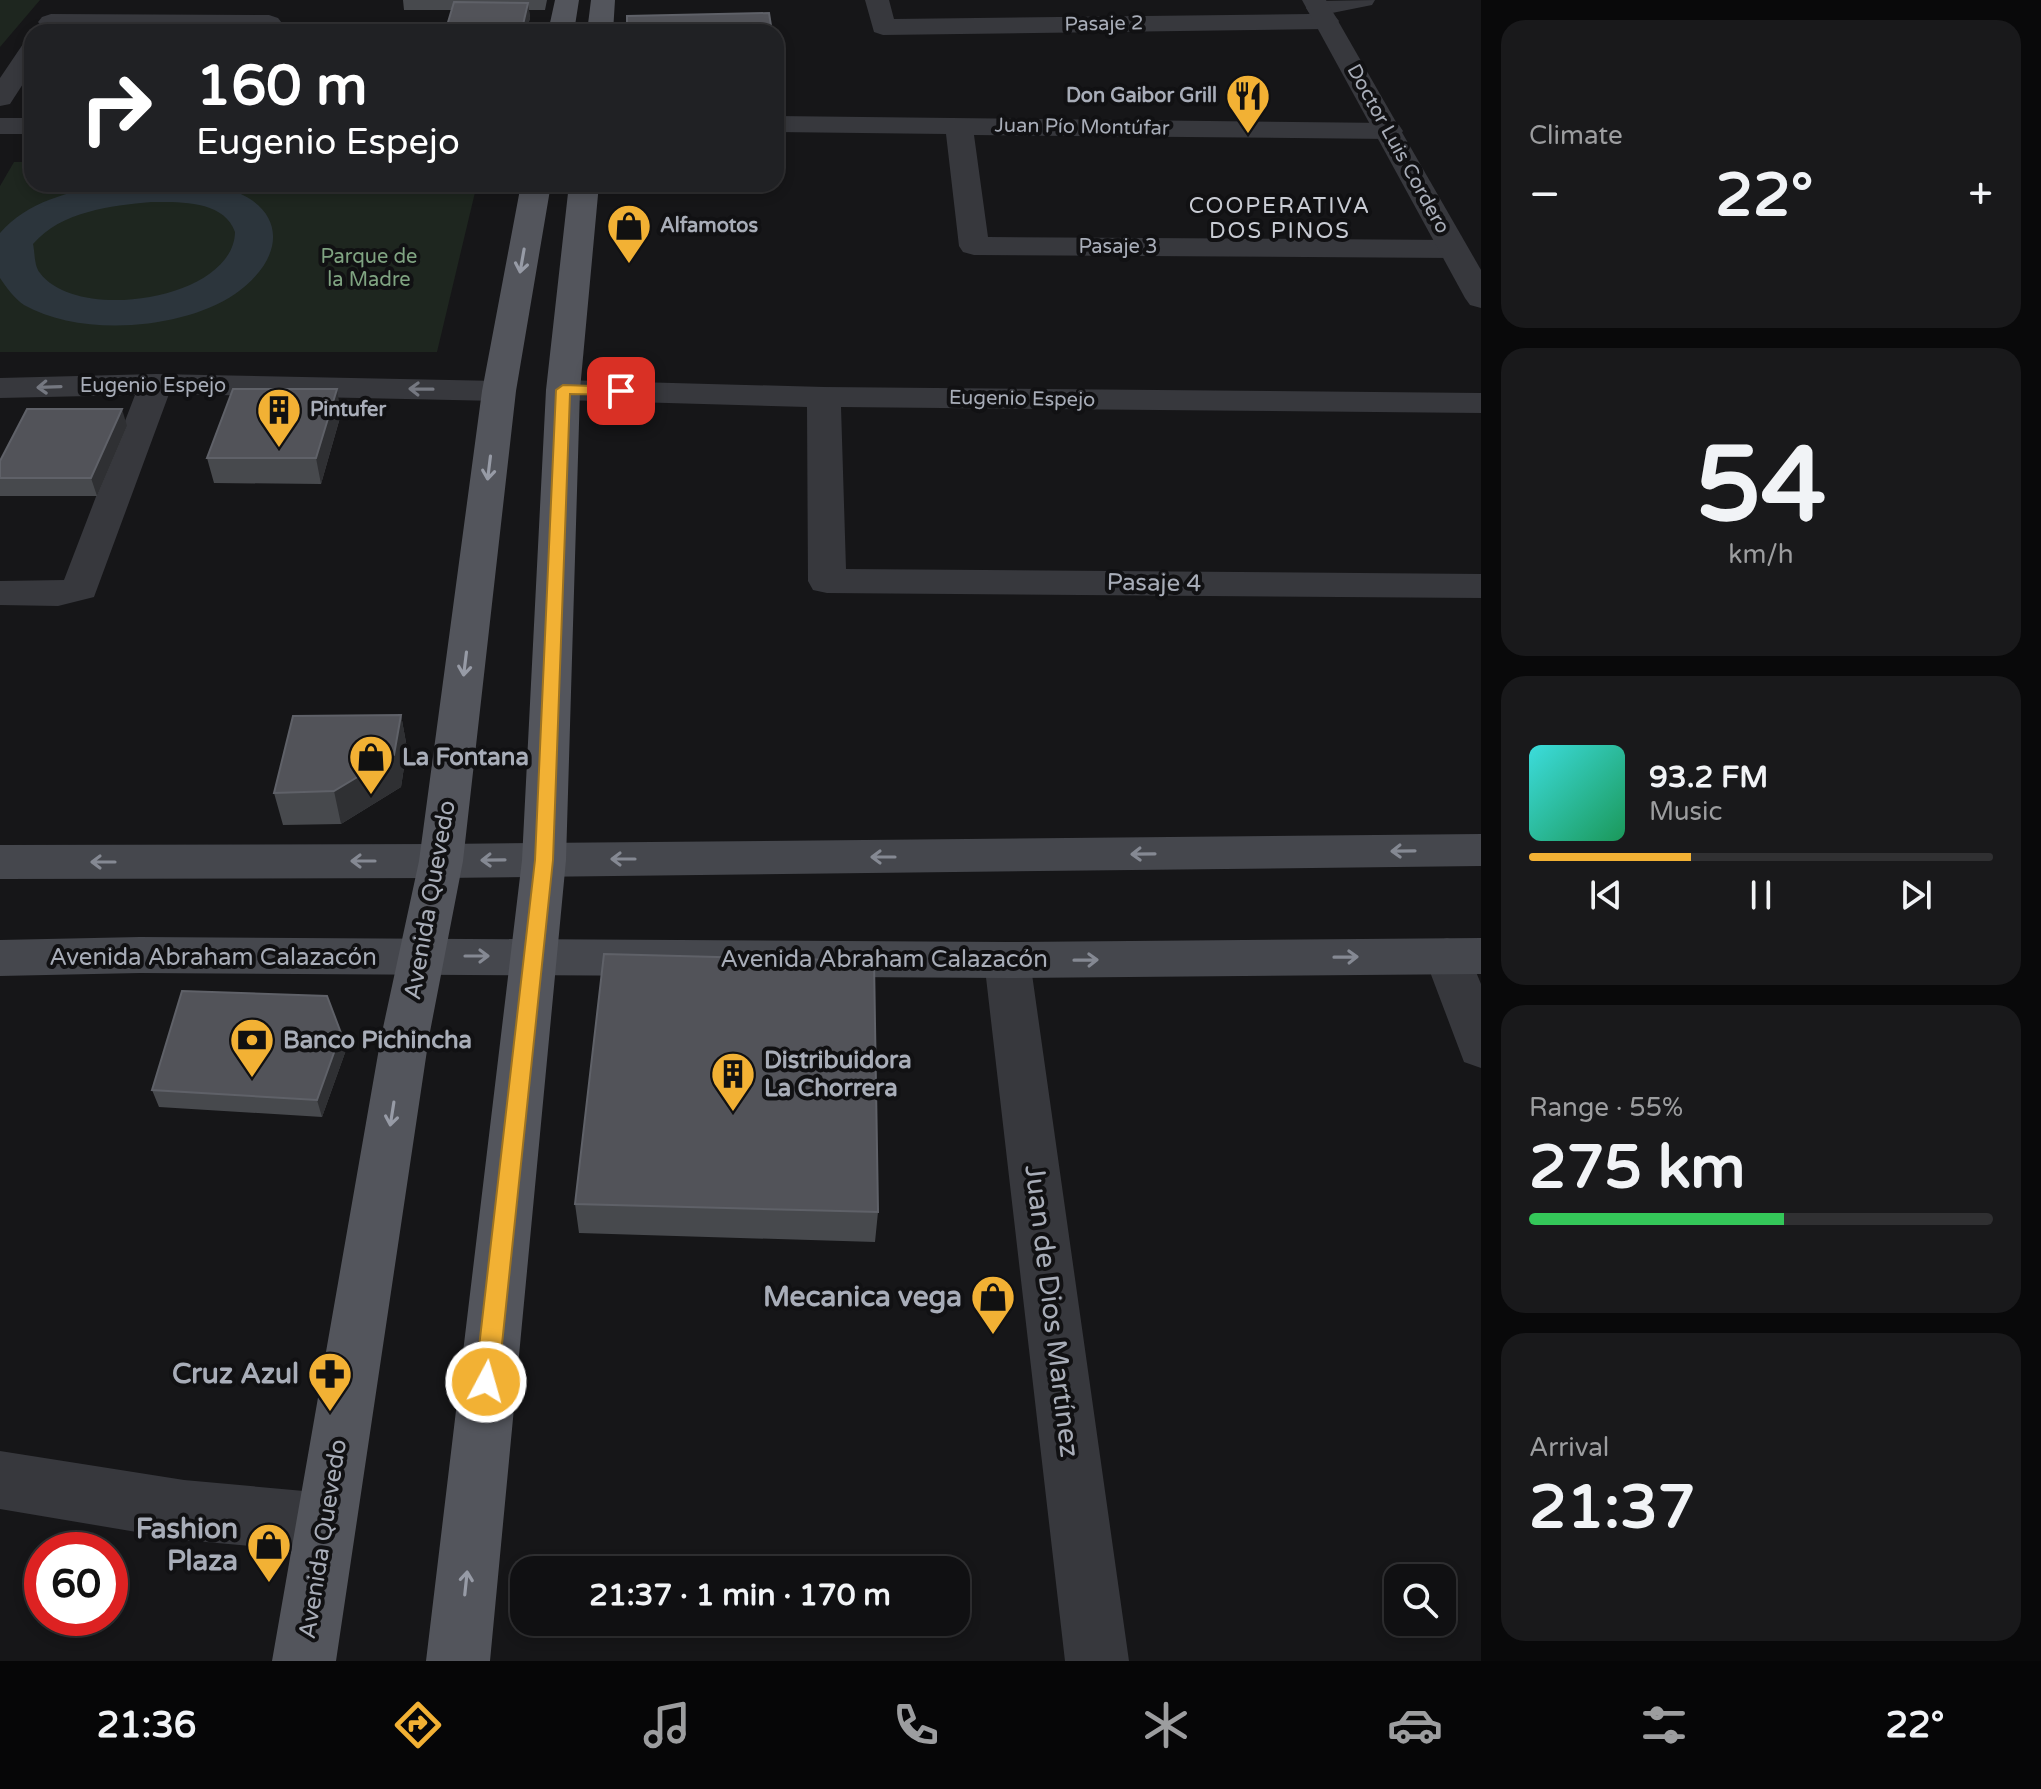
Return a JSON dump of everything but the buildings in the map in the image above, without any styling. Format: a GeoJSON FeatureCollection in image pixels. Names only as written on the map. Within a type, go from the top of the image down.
{"type":"FeatureCollection","features":[{"type":"Feature","properties":{"kind":"main road"},"geometry":{"type":"LineString","coordinates":[[562,24],[567,0]]}},
{"type":"Feature","properties":{"kind":"main road"},"geometry":{"type":"LineString","coordinates":[[601,24],[603,0]]}},
{"type":"Feature","properties":{"kind":"main road","name":"Avenida Quevedo"},"geometry":{"type":"LineString","coordinates":[[304,1661],[405,1037],[441,861],[499,391],[535,192]]}},
{"type":"Feature","properties":{"kind":"main road"},"geometry":{"type":"LineString","coordinates":[[458,1661],[544,860],[563,390],[583,192]]}},
{"type":"Feature","properties":{"kind":"main road"},"geometry":{"type":"LineString","coordinates":[[0,862],[441,861],[1481,850]]}},
{"type":"Feature","properties":{"kind":"main road","name":"Avenida Abraham Calazacón"},"geometry":{"type":"LineString","coordinates":[[0,958],[532,956],[1007,960],[1464,956]]}},
{"type":"Feature","properties":{"kind":"street"},"geometry":{"type":"LineString","coordinates":[[50,24],[66,0]]}},
{"type":"Feature","properties":{"kind":"street","name":"Pasaje 2"},"geometry":{"type":"LineString","coordinates":[[877,0],[883,27],[1319,10],[1363,0]]}},
{"type":"Feature","properties":{"kind":"street","name":"Doctor Luis Cordero"},"geometry":{"type":"LineString","coordinates":[[1319,10],[1481,298]]}},
{"type":"Feature","properties":{"kind":"street"},"geometry":{"type":"LineString","coordinates":[[214,24],[269,23]]}},
{"type":"Feature","properties":{"kind":"street"},"geometry":{"type":"LineString","coordinates":[[0,98],[24,62]]}},
{"type":"Feature","properties":{"kind":"street","name":"Juan Pío Montúfar"},"geometry":{"type":"LineString","coordinates":[[784,124],[1389,131]]}},
{"type":"Feature","properties":{"kind":"street"},"geometry":{"type":"LineString","coordinates":[[0,126],[24,126]]}},
{"type":"Feature","properties":{"kind":"street","name":"Pasaje 3"},"geometry":{"type":"LineString","coordinates":[[959,126],[974,246],[1453,249]]}},
{"type":"Feature","properties":{"kind":"street"},"geometry":{"type":"LineString","coordinates":[[0,593],[58,594],[80,588],[156,384]]}},
{"type":"Feature","properties":{"kind":"street","name":"Eugenio Espejo"},"geometry":{"type":"LineString","coordinates":[[0,388],[156,384],[499,391]]}},
{"type":"Feature","properties":{"kind":"street","name":"Eugenio Espejo"},"geometry":{"type":"LineString","coordinates":[[563,390],[824,397],[1481,403]]}},
{"type":"Feature","properties":{"kind":"street","name":"Pasaje 4"},"geometry":{"type":"LineString","coordinates":[[824,397],[827,581],[1481,586]]}},
{"type":"Feature","properties":{"kind":"street"},"geometry":{"type":"LineString","coordinates":[[1464,956],[1481,1048]]}},
{"type":"Feature","properties":{"kind":"street","name":"Juan de Dios Martínez"},"geometry":{"type":"LineString","coordinates":[[1007,960],[1097,1661]]}},
{"type":"Feature","properties":{"kind":"street"},"geometry":{"type":"LineString","coordinates":[[0,1480],[184,1510],[326,1523]]}},
{"type":"Feature","properties":{"kind":"green space"},"geometry":{"type":"Polygon","coordinates":[[[0,0],[40,0],[0,47],[0,0]]]}},
{"type":"Feature","properties":{"kind":"green space","name":"Parque de la Madre"},"geometry":{"type":"Polygon","coordinates":[[[14,162],[24,162],[24,192],[475,192],[437,352],[0,352],[0,186],[14,162]]]}},
{"type":"Feature","properties":{"kind":"waterway"},"geometry":{"type":"LineString","coordinates":[[134,192],[76,203],[39,219],[13,243],[17,273],[37,295],[68,308],[105,314],[146,311],[186,302],[220,285],[245,261],[254,245],[255,232],[247,216],[236,207],[223,200],[186,192]]}},
{"type":"Feature","properties":{"kind":"place","name":"Don Gaibor Grill"},"geometry":{"type":"Point","coordinates":[1248,135]}},
{"type":"Feature","properties":{"kind":"place","name":"Alfamotos"},"geometry":{"type":"Point","coordinates":[629,265]}},
{"type":"Feature","properties":{"kind":"place","name":"Pintufer"},"geometry":{"type":"Point","coordinates":[279,449]}},
{"type":"Feature","properties":{"kind":"place","name":"La Fontana"},"geometry":{"type":"Point","coordinates":[371,796]}},
{"type":"Feature","properties":{"kind":"place","name":"Banco Pichincha"},"geometry":{"type":"Point","coordinates":[252,1079]}},
{"type":"Feature","properties":{"kind":"place","name":"Distribuidora La Chorrera"},"geometry":{"type":"Point","coordinates":[733,1113]}},
{"type":"Feature","properties":{"kind":"place","name":"Mecanica vega"},"geometry":{"type":"Point","coordinates":[993,1336]}},
{"type":"Feature","properties":{"kind":"place","name":"Cruz Azul"},"geometry":{"type":"Point","coordinates":[330,1413]}},
{"type":"Feature","properties":{"kind":"place","name":"Fashion Plaza"},"geometry":{"type":"Point","coordinates":[269,1584]}},
{"type":"Feature","properties":{"kind":"district","name":"COOPERATIVA DOS PINOS"},"geometry":{"type":"Point","coordinates":[1280,218]}},
{"type":"Feature","properties":{"kind":"route"},"geometry":{"type":"LineString","coordinates":[[486,1382],[544,860],[563,390],[621,391]]}}]}
